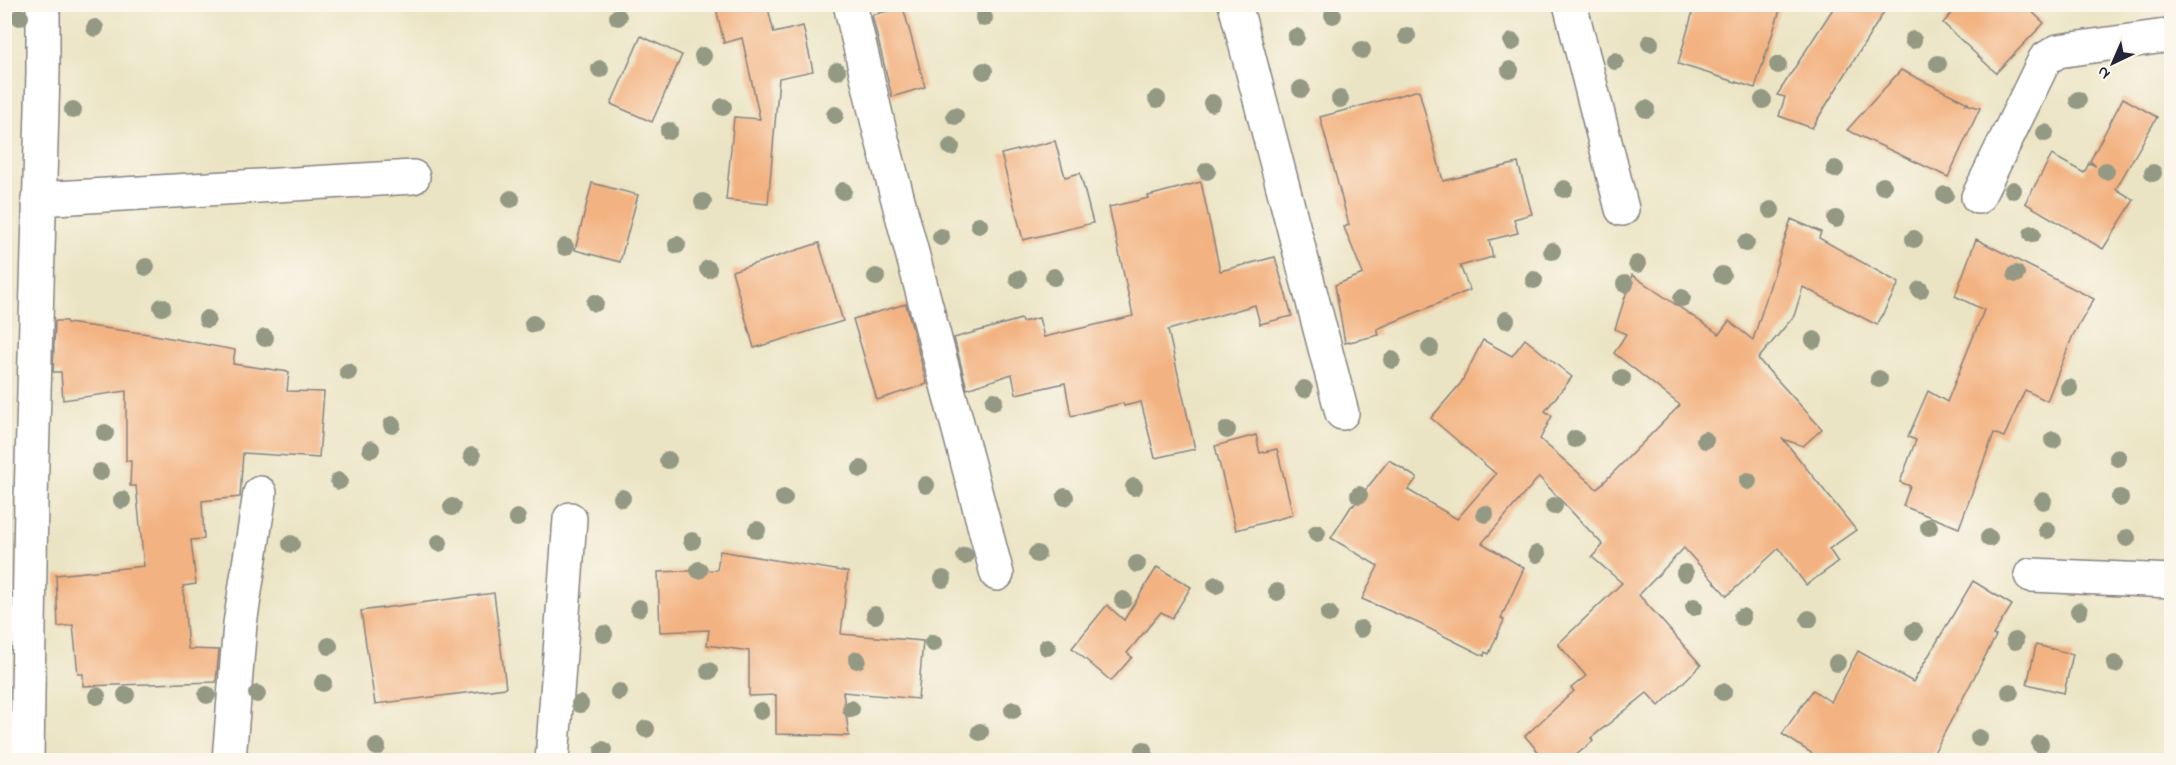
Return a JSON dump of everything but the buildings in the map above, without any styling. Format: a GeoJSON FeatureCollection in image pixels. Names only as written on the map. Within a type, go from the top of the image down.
{"type":"FeatureCollection","features":[{"type":"Feature","properties":{"kind":"street"},"geometry":{"type":"LineString","coordinates":[[27,760],[43,4]]}},
{"type":"Feature","properties":{"kind":"street"},"geometry":{"type":"LineString","coordinates":[[850,4],[879,128],[997,574]]}},
{"type":"Feature","properties":{"kind":"street"},"geometry":{"type":"LineString","coordinates":[[1235,4],[1342,413]]}},
{"type":"Feature","properties":{"kind":"street"},"geometry":{"type":"LineString","coordinates":[[1570,4],[1622,209]]}},
{"type":"Feature","properties":{"kind":"street"},"geometry":{"type":"LineString","coordinates":[[1978,197],[2045,59],[2058,51],[2172,35]]}},
{"type":"Feature","properties":{"kind":"street"},"geometry":{"type":"LineString","coordinates":[[38,198],[413,177]]}},
{"type":"Feature","properties":{"kind":"street"},"geometry":{"type":"LineString","coordinates":[[229,760],[240,624],[260,493]]}},
{"type":"Feature","properties":{"kind":"street"},"geometry":{"type":"LineString","coordinates":[[552,760],[570,519]]}},
{"type":"Feature","properties":{"kind":"street"},"geometry":{"type":"LineString","coordinates":[[2031,575],[2172,581]]}}]}
